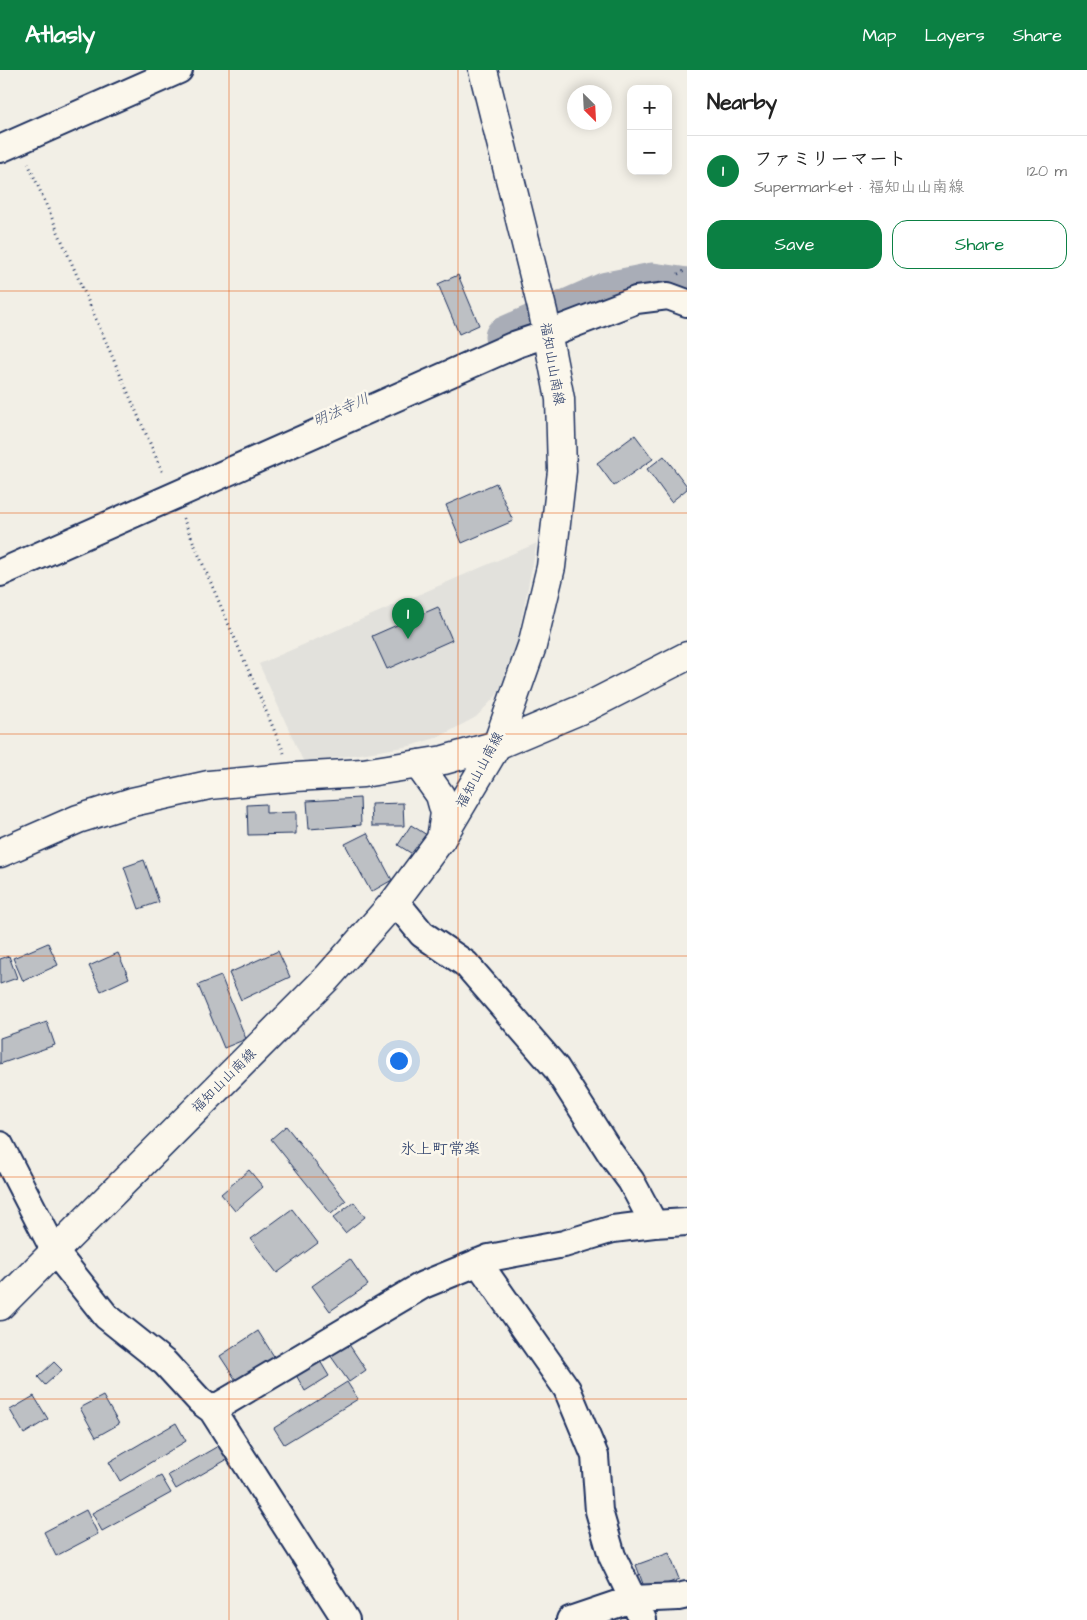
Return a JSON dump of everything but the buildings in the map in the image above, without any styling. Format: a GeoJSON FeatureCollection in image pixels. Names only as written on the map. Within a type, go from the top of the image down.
{"type":"FeatureCollection","features":[{"type":"Feature","properties":{"kind":"main road","name":"福知山山南線"},"geometry":{"type":"LineString","coordinates":[[0,1306],[327,978],[394,901],[442,839],[497,745],[532,646],[551,567],[562,471],[560,400],[545,324],[483,70]]}},
{"type":"Feature","properties":{"kind":"main road"},"geometry":{"type":"LineString","coordinates":[[0,853],[78,819],[132,802],[209,785],[363,773],[444,760],[497,745],[587,707],[687,656]]}},
{"type":"Feature","properties":{"kind":"main road"},"geometry":{"type":"LineString","coordinates":[[418,764],[440,795],[445,814],[442,839]]}},
{"type":"Feature","properties":{"kind":"street"},"geometry":{"type":"LineString","coordinates":[[9,145],[179,70]]}},
{"type":"Feature","properties":{"kind":"street"},"geometry":{"type":"LineString","coordinates":[[0,573],[169,488],[517,344],[545,324],[636,300],[668,296],[687,304]]}},
{"type":"Feature","properties":{"kind":"street"},"geometry":{"type":"LineString","coordinates":[[394,901],[422,934],[466,964],[556,1068],[610,1154],[631,1181],[654,1224]]}},
{"type":"Feature","properties":{"kind":"street"},"geometry":{"type":"LineString","coordinates":[[0,1145],[55,1252],[106,1316],[165,1364],[212,1410],[346,1620]]}},
{"type":"Feature","properties":{"kind":"street"},"geometry":{"type":"LineString","coordinates":[[212,1410],[423,1285],[478,1262],[489,1258],[564,1244],[614,1229],[687,1222]]}},
{"type":"Feature","properties":{"kind":"street"},"geometry":{"type":"LineString","coordinates":[[478,1262],[567,1389],[595,1456],[599,1511],[612,1556],[638,1609]]}},
{"type":"Feature","properties":{"kind":"street"},"geometry":{"type":"LineString","coordinates":[[570,1620],[638,1609],[687,1595]]}},
{"type":"Feature","properties":{"kind":"path"},"geometry":{"type":"LineString","coordinates":[[9,145],[169,488],[294,777]]}},
{"type":"Feature","properties":{"kind":"shaded area"},"geometry":{"type":"Polygon","coordinates":[[[537,543],[511,670],[496,696],[476,717],[439,737],[410,746],[304,763],[259,664],[537,543]]]}},
{"type":"Feature","properties":{"kind":"waterway","name":"明法寺川"},"geometry":{"type":"LineString","coordinates":[[505,337],[607,292],[652,283],[687,288]]}},
{"type":"Feature","properties":{"kind":"place","name":"ファミリーマート"},"geometry":{"type":"Point","coordinates":[408,639]}},
{"type":"Feature","properties":{"kind":"district","name":"氷上町常楽"},"geometry":{"type":"Point","coordinates":[440,1149]}}]}
